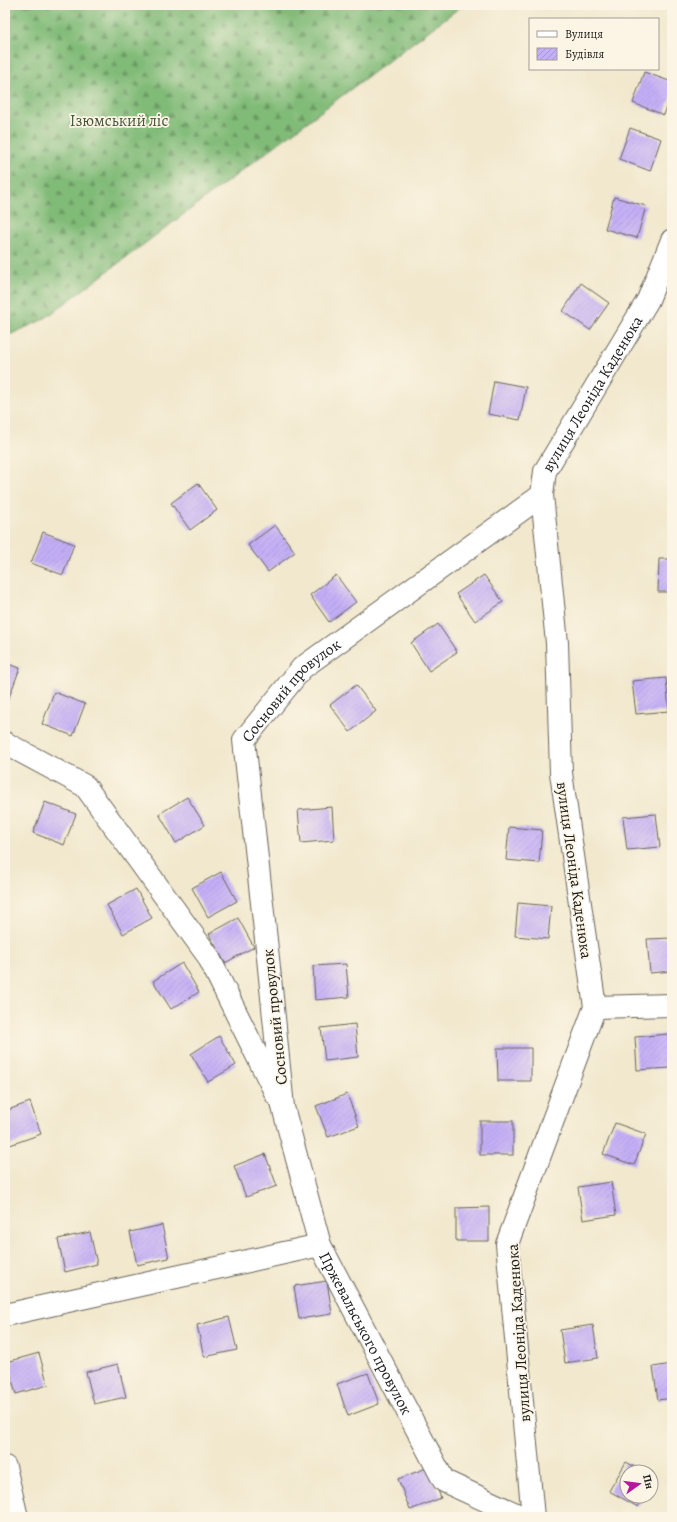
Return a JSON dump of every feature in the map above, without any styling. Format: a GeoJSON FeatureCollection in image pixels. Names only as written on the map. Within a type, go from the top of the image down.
{"type":"FeatureCollection","features":[{"type":"Feature","properties":{"kind":"street","name":"вулиця Леоніда Каденюка"},"geometry":{"type":"LineString","coordinates":[[533,1517],[507,1244],[595,1007],[561,773],[557,642],[542,495],[545,471],[648,300],[672,240]]}},
{"type":"Feature","properties":{"kind":"street","name":"Сосновий провулок"},"geometry":{"type":"LineString","coordinates":[[320,1245],[283,1107],[244,740],[302,668],[542,495]]}},
{"type":"Feature","properties":{"kind":"street","name":"Сосновий провулок"},"geometry":{"type":"LineString","coordinates":[[5,743],[85,786],[208,956],[283,1107]]}},
{"type":"Feature","properties":{"kind":"street"},"geometry":{"type":"LineString","coordinates":[[595,1007],[672,1005]]}},
{"type":"Feature","properties":{"kind":"street","name":"Пржевальського провулок"},"geometry":{"type":"LineString","coordinates":[[5,1316],[320,1245],[444,1482],[522,1517]]}},
{"type":"Feature","properties":{"kind":"street"},"geometry":{"type":"LineString","coordinates":[[5,1467],[17,1517]]}},
{"type":"Feature","properties":{"kind":"green space","name":"Ізюмський ліс"},"geometry":{"type":"Polygon","coordinates":[[[5,5],[463,5],[44,319],[5,337],[5,5]]]}},
{"type":"Feature","properties":{"kind":"building"},"geometry":{"type":"Polygon","coordinates":[[[644,72],[672,82],[672,94],[664,115],[633,103],[644,72]]]}},
{"type":"Feature","properties":{"kind":"building"},"geometry":{"type":"Polygon","coordinates":[[[630,128],[661,139],[650,171],[619,159],[630,128]]]}},
{"type":"Feature","properties":{"kind":"building"},"geometry":{"type":"Polygon","coordinates":[[[614,197],[646,206],[637,238],[605,229],[614,197]]]}},
{"type":"Feature","properties":{"kind":"building"},"geometry":{"type":"Polygon","coordinates":[[[581,283],[609,303],[590,330],[563,311],[581,283]]]}},
{"type":"Feature","properties":{"kind":"building"},"geometry":{"type":"Polygon","coordinates":[[[494,381],[526,387],[520,420],[488,414],[494,381]]]}},
{"type":"Feature","properties":{"kind":"building"},"geometry":{"type":"Polygon","coordinates":[[[198,483],[217,510],[190,530],[171,503],[198,483]]]}},
{"type":"Feature","properties":{"kind":"building"},"geometry":{"type":"Polygon","coordinates":[[[275,525],[295,552],[268,572],[248,545],[275,525]]]}},
{"type":"Feature","properties":{"kind":"building"},"geometry":{"type":"Polygon","coordinates":[[[43,532],[74,544],[63,575],[31,563],[43,532]]]}},
{"type":"Feature","properties":{"kind":"building"},"geometry":{"type":"Polygon","coordinates":[[[659,559],[672,559],[672,592],[658,592],[659,559]]]}},
{"type":"Feature","properties":{"kind":"building"},"geometry":{"type":"Polygon","coordinates":[[[336,575],[356,602],[329,622],[310,595],[336,575]]]}},
{"type":"Feature","properties":{"kind":"building"},"geometry":{"type":"Polygon","coordinates":[[[484,575],[503,602],[475,621],[456,594],[484,575]]]}},
{"type":"Feature","properties":{"kind":"building"},"geometry":{"type":"Polygon","coordinates":[[[438,624],[457,652],[429,671],[411,643],[438,624]]]}},
{"type":"Feature","properties":{"kind":"building"},"geometry":{"type":"Polygon","coordinates":[[[5,663],[20,668],[8,700],[5,698],[5,663]]]}},
{"type":"Feature","properties":{"kind":"building"},"geometry":{"type":"Polygon","coordinates":[[[666,678],[669,711],[636,714],[632,681],[666,678]]]}},
{"type":"Feature","properties":{"kind":"building"},"geometry":{"type":"Polygon","coordinates":[[[356,685],[376,711],[350,732],[330,705],[356,685]]]}},
{"type":"Feature","properties":{"kind":"building"},"geometry":{"type":"Polygon","coordinates":[[[54,692],[85,704],[73,736],[42,724],[54,692]]]}},
{"type":"Feature","properties":{"kind":"building"},"geometry":{"type":"Polygon","coordinates":[[[187,797],[205,825],[176,843],[159,814],[187,797]]]}},
{"type":"Feature","properties":{"kind":"building"},"geometry":{"type":"Polygon","coordinates":[[[45,802],[76,814],[64,845],[33,833],[45,802]]]}},
{"type":"Feature","properties":{"kind":"building"},"geometry":{"type":"Polygon","coordinates":[[[332,807],[334,840],[301,843],[298,810],[332,807]]]}},
{"type":"Feature","properties":{"kind":"building"},"geometry":{"type":"Polygon","coordinates":[[[656,814],[660,847],[627,850],[623,817],[656,814]]]}},
{"type":"Feature","properties":{"kind":"building"},"geometry":{"type":"Polygon","coordinates":[[[509,827],[542,830],[539,863],[506,860],[509,827]]]}},
{"type":"Feature","properties":{"kind":"building"},"geometry":{"type":"Polygon","coordinates":[[[221,872],[237,901],[208,917],[192,888],[221,872]]]}},
{"type":"Feature","properties":{"kind":"building"},"geometry":{"type":"Polygon","coordinates":[[[136,889],[152,918],[123,934],[107,905],[136,889]]]}},
{"type":"Feature","properties":{"kind":"building"},"geometry":{"type":"Polygon","coordinates":[[[518,903],[551,906],[548,939],[515,936],[518,903]]]}},
{"type":"Feature","properties":{"kind":"building"},"geometry":{"type":"Polygon","coordinates":[[[238,918],[254,947],[225,963],[209,934],[238,918]]]}},
{"type":"Feature","properties":{"kind":"building"},"geometry":{"type":"Polygon","coordinates":[[[672,938],[672,971],[650,973],[647,939],[672,938]]]}},
{"type":"Feature","properties":{"kind":"building"},"geometry":{"type":"Polygon","coordinates":[[[182,963],[199,992],[171,1009],[153,981],[182,963]]]}},
{"type":"Feature","properties":{"kind":"building"},"geometry":{"type":"Polygon","coordinates":[[[346,964],[349,997],[315,1000],[313,966],[346,964]]]}},
{"type":"Feature","properties":{"kind":"building"},"geometry":{"type":"Polygon","coordinates":[[[355,1024],[358,1057],[325,1061],[321,1028],[355,1024]]]}},
{"type":"Feature","properties":{"kind":"building"},"geometry":{"type":"Polygon","coordinates":[[[668,1034],[671,1068],[637,1070],[635,1037],[668,1034]]]}},
{"type":"Feature","properties":{"kind":"building"},"geometry":{"type":"Polygon","coordinates":[[[219,1036],[236,1065],[208,1082],[191,1054],[219,1036]]]}},
{"type":"Feature","properties":{"kind":"building"},"geometry":{"type":"Polygon","coordinates":[[[497,1048],[531,1048],[531,1081],[498,1081],[497,1048]]]}},
{"type":"Feature","properties":{"kind":"building"},"geometry":{"type":"Polygon","coordinates":[[[347,1094],[359,1126],[328,1137],[316,1106],[347,1094]]]}},
{"type":"Feature","properties":{"kind":"building"},"geometry":{"type":"Polygon","coordinates":[[[30,1102],[41,1134],[10,1145],[5,1132],[5,1111],[30,1102]]]}},
{"type":"Feature","properties":{"kind":"building"},"geometry":{"type":"Polygon","coordinates":[[[480,1121],[513,1121],[513,1155],[480,1155],[480,1121]]]}},
{"type":"Feature","properties":{"kind":"building"},"geometry":{"type":"Polygon","coordinates":[[[615,1123],[646,1134],[634,1165],[603,1154],[615,1123]]]}},
{"type":"Feature","properties":{"kind":"building"},"geometry":{"type":"Polygon","coordinates":[[[265,1154],[277,1186],[246,1197],[234,1166],[265,1154]]]}},
{"type":"Feature","properties":{"kind":"building"},"geometry":{"type":"Polygon","coordinates":[[[611,1182],[616,1215],[583,1220],[578,1187],[611,1182]]]}},
{"type":"Feature","properties":{"kind":"building"},"geometry":{"type":"Polygon","coordinates":[[[489,1207],[489,1241],[456,1241],[456,1208],[489,1207]]]}},
{"type":"Feature","properties":{"kind":"building"},"geometry":{"type":"Polygon","coordinates":[[[162,1225],[169,1258],[137,1265],[130,1232],[162,1225]]]}},
{"type":"Feature","properties":{"kind":"building"},"geometry":{"type":"Polygon","coordinates":[[[90,1232],[97,1264],[65,1272],[58,1239],[90,1232]]]}},
{"type":"Feature","properties":{"kind":"building"},"geometry":{"type":"Polygon","coordinates":[[[327,1281],[332,1314],[299,1319],[294,1286],[327,1281]]]}},
{"type":"Feature","properties":{"kind":"building"},"geometry":{"type":"Polygon","coordinates":[[[229,1317],[237,1350],[204,1357],[197,1325],[229,1317]]]}},
{"type":"Feature","properties":{"kind":"building"},"geometry":{"type":"Polygon","coordinates":[[[593,1325],[598,1358],[565,1363],[560,1330],[593,1325]]]}},
{"type":"Feature","properties":{"kind":"building"},"geometry":{"type":"Polygon","coordinates":[[[39,1353],[48,1385],[16,1394],[7,1362],[39,1353]]]}},
{"type":"Feature","properties":{"kind":"building"},"geometry":{"type":"Polygon","coordinates":[[[118,1364],[126,1397],[94,1404],[86,1372],[118,1364]]]}},
{"type":"Feature","properties":{"kind":"building"},"geometry":{"type":"Polygon","coordinates":[[[672,1364],[672,1398],[658,1400],[653,1367],[672,1364]]]}},
{"type":"Feature","properties":{"kind":"building"},"geometry":{"type":"Polygon","coordinates":[[[368,1373],[379,1404],[348,1416],[337,1384],[368,1373]]]}},
{"type":"Feature","properties":{"kind":"building"},"geometry":{"type":"Polygon","coordinates":[[[429,1467],[441,1498],[410,1510],[398,1479],[429,1467]]]}},
{"type":"Feature","properties":{"kind":"building"},"geometry":{"type":"Polygon","coordinates":[[[619,1474],[619,1497],[609,1491],[619,1474]]]}},
{"type":"Feature","properties":{"kind":"building"},"geometry":{"type":"Polygon","coordinates":[[[633,1504],[640,1504],[638,1507],[633,1504]]]}}]}
